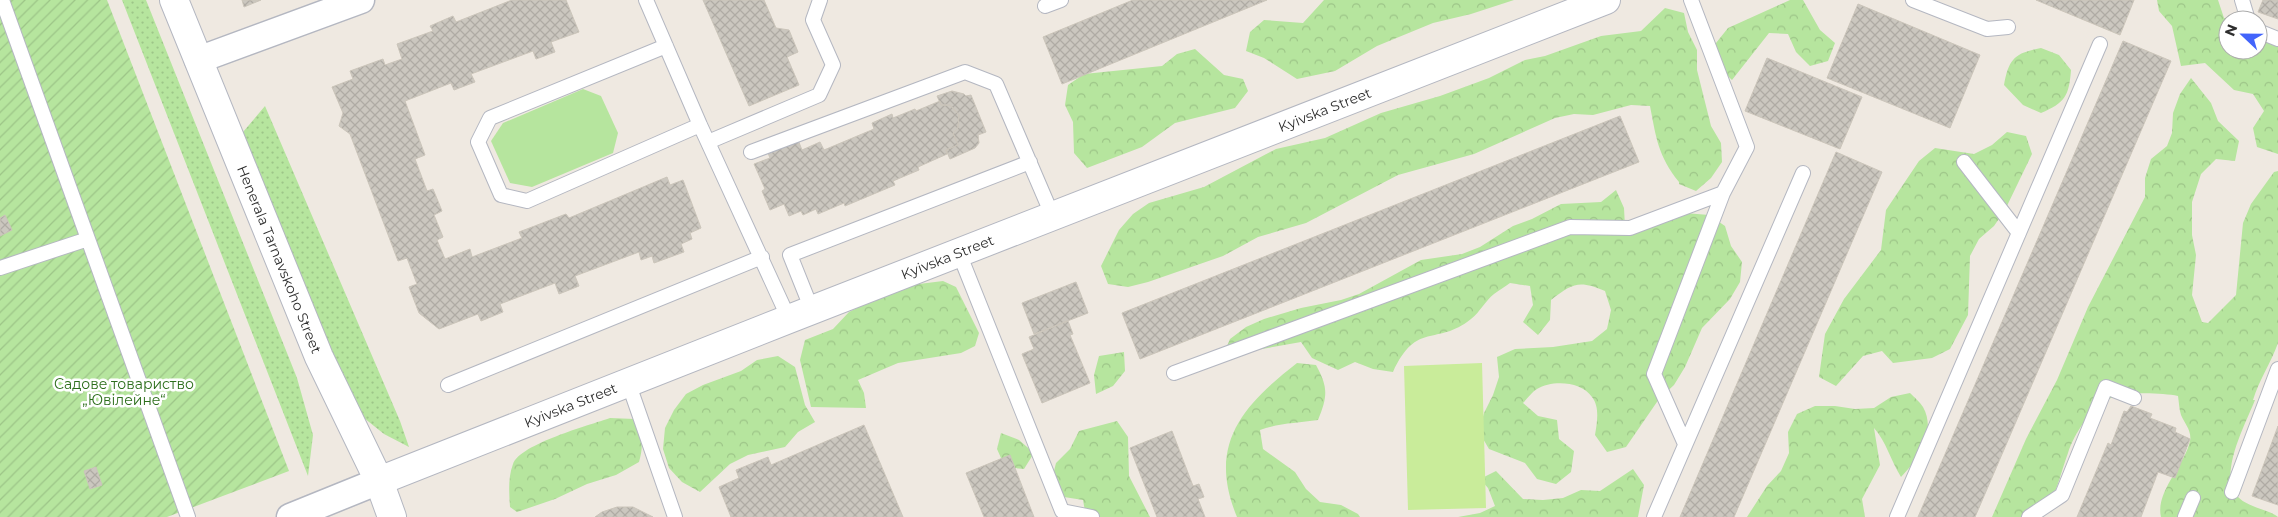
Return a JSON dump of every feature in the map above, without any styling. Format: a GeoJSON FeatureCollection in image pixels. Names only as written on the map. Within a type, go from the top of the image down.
{"type":"FeatureCollection","features":[{"type":"Feature","properties":{"kind":"main road","name":"Henerala Tarnavskoho Street"},"geometry":{"type":"LineString","coordinates":[[174,0],[319,357],[380,481],[392,517]]}},
{"type":"Feature","properties":{"kind":"main road","name":"Kyivska Street"},"geometry":{"type":"LineString","coordinates":[[380,481],[800,314],[1606,0]]}},
{"type":"Feature","properties":{"kind":"street"},"geometry":{"type":"LineString","coordinates":[[198,60],[361,0]]}},
{"type":"Feature","properties":{"kind":"street","name":"Kyivska Street"},"geometry":{"type":"LineString","coordinates":[[290,517],[380,481]]}},
{"type":"Feature","properties":{"kind":"lane"},"geometry":{"type":"LineString","coordinates":[[2,0],[188,517]]}},
{"type":"Feature","properties":{"kind":"lane"},"geometry":{"type":"LineString","coordinates":[[646,0],[700,125],[762,257],[800,314]]}},
{"type":"Feature","properties":{"kind":"lane"},"geometry":{"type":"LineString","coordinates":[[708,142],[819,95],[833,65],[813,20],[820,0]]}},
{"type":"Feature","properties":{"kind":"lane"},"geometry":{"type":"LineString","coordinates":[[1045,6],[1061,0]]}},
{"type":"Feature","properties":{"kind":"lane"},"geometry":{"type":"LineString","coordinates":[[1686,444],[1654,374],[1723,193],[1747,147],[1691,0]]}},
{"type":"Feature","properties":{"kind":"lane"},"geometry":{"type":"LineString","coordinates":[[1913,0],[1987,29],[2008,28]]}},
{"type":"Feature","properties":{"kind":"lane"},"geometry":{"type":"LineString","coordinates":[[1897,517],[2100,44]]}},
{"type":"Feature","properties":{"kind":"lane"},"geometry":{"type":"LineString","coordinates":[[666,46],[490,118],[478,142],[501,195],[527,201],[700,125]]}},
{"type":"Feature","properties":{"kind":"lane"},"geometry":{"type":"LineString","coordinates":[[751,152],[965,72],[996,84],[1053,217]]}},
{"type":"Feature","properties":{"kind":"lane"},"geometry":{"type":"LineString","coordinates":[[800,314],[790,255],[1030,162]]}},
{"type":"Feature","properties":{"kind":"lane"},"geometry":{"type":"LineString","coordinates":[[1964,162],[2019,233]]}},
{"type":"Feature","properties":{"kind":"lane"},"geometry":{"type":"LineString","coordinates":[[1654,517],[1803,173]]}},
{"type":"Feature","properties":{"kind":"lane"},"geometry":{"type":"LineString","coordinates":[[1174,373],[1570,227],[1630,228],[1723,193]]}},
{"type":"Feature","properties":{"kind":"lane"},"geometry":{"type":"LineString","coordinates":[[0,268],[88,240]]}},
{"type":"Feature","properties":{"kind":"lane"},"geometry":{"type":"LineString","coordinates":[[959,253],[1063,514],[1092,517]]}},
{"type":"Feature","properties":{"kind":"lane"},"geometry":{"type":"LineString","coordinates":[[448,386],[762,257]]}},
{"type":"Feature","properties":{"kind":"lane"},"geometry":{"type":"LineString","coordinates":[[2232,492],[2278,368]]}},
{"type":"Feature","properties":{"kind":"lane"},"geometry":{"type":"LineString","coordinates":[[628,382],[675,517]]}},
{"type":"Feature","properties":{"kind":"lane"},"geometry":{"type":"LineString","coordinates":[[2028,517],[2062,496],[2106,387],[2134,398]]}},
{"type":"Feature","properties":{"kind":"lane"},"geometry":{"type":"LineString","coordinates":[[2185,517],[2193,498]]}},
{"type":"Feature","properties":{"kind":"green space","name":"Садове товариство „Ювілейне“"},"geometry":{"type":"Polygon","coordinates":[[[0,0],[107,0],[289,471],[167,517],[0,517],[0,0]]]}},
{"type":"Feature","properties":{"kind":"green space"},"geometry":{"type":"Polygon","coordinates":[[[122,0],[146,0],[297,378],[313,435],[308,476],[122,0]]]}},
{"type":"Feature","properties":{"kind":"green space"},"geometry":{"type":"Polygon","coordinates":[[[1324,0],[1514,0],[1471,14],[1433,23],[1377,46],[1335,71],[1297,79],[1264,58],[1246,51],[1250,32],[1264,20],[1303,23],[1324,0]]]}},
{"type":"Feature","properties":{"kind":"green space"},"geometry":{"type":"Polygon","coordinates":[[[1790,0],[1803,0],[1820,30],[1835,43],[1828,61],[1810,66],[1796,52],[1788,34],[1769,33],[1732,80],[1714,63],[1716,43],[1728,28],[1790,0]]]}},
{"type":"Feature","properties":{"kind":"green space"},"geometry":{"type":"Polygon","coordinates":[[[2157,0],[2218,0],[2221,10],[2218,10],[2218,60],[2268,60],[2268,28],[2278,31],[2278,154],[2257,147],[2253,128],[2264,111],[2253,94],[2234,90],[2205,63],[2181,66],[2172,26],[2159,11],[2157,0]]]}},
{"type":"Feature","properties":{"kind":"green space"},"geometry":{"type":"Polygon","coordinates":[[[1665,8],[1684,13],[1688,32],[1697,50],[1697,70],[1711,126],[1721,143],[1722,162],[1711,178],[1696,191],[1679,184],[1666,164],[1656,137],[1650,106],[1631,105],[1593,115],[1574,114],[1555,118],[1474,154],[1398,175],[1306,223],[1258,237],[1223,256],[1128,287],[1108,284],[1101,266],[1119,230],[1133,214],[1149,203],[1204,187],[1276,149],[1325,138],[1381,113],[1440,96],[1489,78],[1525,60],[1545,56],[1601,36],[1641,31],[1665,8]]]}},
{"type":"Feature","properties":{"kind":"green space"},"geometry":{"type":"Polygon","coordinates":[[[2041,48],[2059,55],[2071,70],[2069,86],[2064,98],[2056,106],[2041,113],[2023,105],[2004,85],[2008,69],[2015,58],[2025,52],[2041,48]]]}},
{"type":"Feature","properties":{"kind":"green space"},"geometry":{"type":"Polygon","coordinates":[[[1195,49],[1224,75],[1243,79],[1248,91],[1235,108],[1175,123],[1142,147],[1087,168],[1074,153],[1073,122],[1065,105],[1068,85],[1084,74],[1162,66],[1177,54],[1195,49]]]}},
{"type":"Feature","properties":{"kind":"green space"},"geometry":{"type":"Polygon","coordinates":[[[2191,78],[2211,103],[2218,121],[2239,141],[2235,161],[2216,159],[2201,174],[2192,202],[2192,235],[2196,255],[2192,295],[2202,322],[2208,323],[2236,295],[2243,223],[2251,204],[2274,172],[2278,171],[2278,343],[2240,435],[2232,462],[2231,475],[2232,487],[2237,496],[2252,506],[2278,517],[2161,517],[2162,498],[2187,450],[2190,434],[2181,415],[2178,396],[2143,393],[2116,396],[2102,403],[2090,415],[2079,430],[2071,446],[2054,494],[2042,517],[1992,517],[2026,439],[2057,380],[2088,307],[2145,197],[2145,178],[2151,159],[2167,146],[2172,133],[2173,113],[2180,94],[2191,78]]]}},
{"type":"Feature","properties":{"kind":"green space"},"geometry":{"type":"Polygon","coordinates":[[[583,89],[601,96],[618,133],[613,153],[532,187],[510,183],[491,141],[503,123],[583,89]]]}},
{"type":"Feature","properties":{"kind":"green space"},"geometry":{"type":"Polygon","coordinates":[[[265,106],[400,421],[409,447],[384,434],[364,418],[343,384],[243,132],[265,106]]]}},
{"type":"Feature","properties":{"kind":"green space"},"geometry":{"type":"Polygon","coordinates":[[[2007,132],[2026,136],[2032,154],[2005,210],[1994,226],[1979,239],[1970,256],[1968,315],[1950,349],[1932,358],[1893,363],[1882,351],[1863,356],[1836,386],[1819,377],[1825,334],[1844,299],[1881,250],[1886,210],[1919,161],[1935,148],[1974,154],[1992,145],[2007,132]]]}},
{"type":"Feature","properties":{"kind":"green space"},"geometry":{"type":"Polygon","coordinates":[[[1616,190],[1624,208],[1625,227],[1649,228],[1685,213],[1709,215],[1725,226],[1731,246],[1742,262],[1740,282],[1730,299],[1702,328],[1685,367],[1674,385],[1659,399],[1626,447],[1607,452],[1595,435],[1597,415],[1595,401],[1587,392],[1574,385],[1558,383],[1543,386],[1537,389],[1523,403],[1538,416],[1557,420],[1559,439],[1574,451],[1571,472],[1556,484],[1537,479],[1525,463],[1489,449],[1479,432],[1484,413],[1499,377],[1497,357],[1515,349],[1553,347],[1592,341],[1607,329],[1611,310],[1605,291],[1589,285],[1576,285],[1565,290],[1551,300],[1550,320],[1538,335],[1523,322],[1533,305],[1530,286],[1510,283],[1494,294],[1471,319],[1459,327],[1428,336],[1410,346],[1393,372],[1373,369],[1355,362],[1338,370],[1312,358],[1301,342],[1223,356],[1230,339],[1246,327],[1264,319],[1359,294],[1421,260],[1462,254],[1480,247],[1513,226],[1532,219],[1561,204],[1601,202],[1616,190]]]}},
{"type":"Feature","properties":{"kind":"green space"},"geometry":{"type":"Polygon","coordinates":[[[943,281],[956,287],[979,333],[975,346],[961,353],[898,363],[858,380],[864,393],[866,408],[811,407],[800,360],[805,340],[833,329],[849,312],[877,298],[911,285],[943,281]]]}},
{"type":"Feature","properties":{"kind":"green space"},"geometry":{"type":"Polygon","coordinates":[[[1124,352],[1125,371],[1113,386],[1096,394],[1094,375],[1099,356],[1124,352]]]}},
{"type":"Feature","properties":{"kind":"green space"},"geometry":{"type":"Polygon","coordinates":[[[778,356],[795,367],[805,405],[815,422],[798,432],[785,447],[748,455],[730,464],[700,492],[682,482],[669,468],[663,449],[665,428],[674,410],[686,394],[703,385],[741,371],[757,360],[778,356]]]}},
{"type":"Feature","properties":{"kind":"green space"},"geometry":{"type":"Polygon","coordinates":[[[1297,363],[1316,365],[1323,380],[1325,398],[1318,420],[1260,430],[1263,449],[1295,472],[1306,489],[1320,502],[1341,505],[1360,517],[1237,517],[1229,491],[1226,469],[1228,448],[1235,429],[1260,395],[1297,363]]]}},
{"type":"Feature","properties":{"kind":"green space"},"geometry":{"type":"Polygon","coordinates":[[[1482,363],[1486,508],[1408,510],[1404,366],[1482,363]]]}},
{"type":"Feature","properties":{"kind":"green space"},"geometry":{"type":"Polygon","coordinates":[[[1910,393],[1922,405],[1927,416],[1927,436],[1924,445],[1914,462],[1901,477],[1882,439],[1874,428],[1880,465],[1862,499],[1865,517],[1747,517],[1767,486],[1781,471],[1789,453],[1788,432],[1797,414],[1815,406],[1855,409],[1874,408],[1891,397],[1910,393]]]}},
{"type":"Feature","properties":{"kind":"green space"},"geometry":{"type":"Polygon","coordinates":[[[610,418],[635,419],[642,440],[639,462],[616,475],[587,484],[555,499],[517,512],[510,507],[510,474],[513,464],[518,457],[528,449],[557,436],[610,418]]]}},
{"type":"Feature","properties":{"kind":"green space"},"geometry":{"type":"Polygon","coordinates":[[[1117,421],[1128,437],[1129,476],[1150,517],[1086,517],[1083,500],[1064,497],[1051,483],[1056,463],[1070,449],[1079,431],[1117,421]]]}},
{"type":"Feature","properties":{"kind":"green space"},"geometry":{"type":"Polygon","coordinates":[[[1001,433],[1019,440],[1034,453],[1024,469],[1005,467],[997,449],[1001,433]]]}},
{"type":"Feature","properties":{"kind":"green space"},"geometry":{"type":"Polygon","coordinates":[[[1633,469],[1644,485],[1638,517],[1458,517],[1480,513],[1495,506],[1488,488],[1480,479],[1496,471],[1523,499],[1543,500],[1563,498],[1581,490],[1600,491],[1633,469]]]}},
{"type":"Feature","properties":{"kind":"building"},"geometry":{"type":"Polygon","coordinates":[[[242,0],[261,0],[244,7],[242,0]]]}},
{"type":"Feature","properties":{"kind":"building"},"geometry":{"type":"Polygon","coordinates":[[[512,0],[566,0],[579,32],[551,42],[555,52],[536,59],[533,51],[471,74],[475,82],[454,90],[451,83],[405,101],[425,155],[415,159],[427,191],[433,189],[442,211],[434,215],[443,237],[437,240],[445,259],[470,249],[472,257],[522,238],[519,232],[566,214],[569,218],[667,177],[670,185],[683,180],[701,228],[690,233],[692,239],[681,244],[684,252],[654,263],[652,256],[641,260],[639,252],[575,276],[579,286],[559,294],[555,283],[500,304],[503,312],[481,321],[478,314],[439,329],[419,313],[409,287],[417,284],[407,258],[398,261],[350,134],[339,126],[343,113],[332,87],[353,79],[350,71],[383,59],[385,65],[402,59],[397,44],[433,31],[430,26],[453,16],[456,22],[512,0]]]}},
{"type":"Feature","properties":{"kind":"building"},"geometry":{"type":"Polygon","coordinates":[[[703,0],[764,0],[776,28],[789,30],[798,52],[787,57],[799,85],[749,106],[703,0]]]}},
{"type":"Feature","properties":{"kind":"building"},"geometry":{"type":"Polygon","coordinates":[[[1133,0],[1267,0],[1062,84],[1043,37],[1133,0]]]}},
{"type":"Feature","properties":{"kind":"building"},"geometry":{"type":"Polygon","coordinates":[[[2036,0],[2134,0],[2120,35],[2036,0]]]}},
{"type":"Feature","properties":{"kind":"building"},"geometry":{"type":"Polygon","coordinates":[[[2263,0],[2278,0],[2278,19],[2268,16],[2268,10],[2259,10],[2263,0]]]}},
{"type":"Feature","properties":{"kind":"building"},"geometry":{"type":"Polygon","coordinates":[[[1858,4],[1980,55],[1950,128],[1827,78],[1858,4]]]}},
{"type":"Feature","properties":{"kind":"building"},"geometry":{"type":"Polygon","coordinates":[[[2123,41],[2171,61],[1975,517],[1918,517],[2123,41]]]}},
{"type":"Feature","properties":{"kind":"building"},"geometry":{"type":"Polygon","coordinates":[[[1767,58],[1862,97],[1840,149],[1745,111],[1767,58]]]}},
{"type":"Feature","properties":{"kind":"building"},"geometry":{"type":"Polygon","coordinates":[[[952,91],[966,96],[971,95],[986,132],[978,135],[979,143],[975,148],[950,159],[946,150],[958,145],[953,133],[958,128],[959,115],[950,105],[941,105],[937,96],[952,91]]]}},
{"type":"Feature","properties":{"kind":"building"},"geometry":{"type":"Polygon","coordinates":[[[940,101],[941,105],[950,105],[959,115],[958,128],[953,133],[958,145],[946,150],[947,154],[918,167],[919,170],[893,181],[895,185],[845,206],[844,203],[818,214],[816,209],[803,215],[801,211],[789,216],[784,204],[770,210],[762,191],[765,189],[754,164],[770,158],[768,153],[798,140],[802,150],[820,142],[824,150],[874,129],[872,123],[892,114],[893,118],[940,101]]]}},
{"type":"Feature","properties":{"kind":"building"},"geometry":{"type":"Polygon","coordinates":[[[1620,116],[1639,162],[1140,359],[1122,313],[1620,116]]]}},
{"type":"Feature","properties":{"kind":"building"},"geometry":{"type":"Polygon","coordinates":[[[1836,152],[1882,172],[1734,517],[1680,517],[1836,152]]]}},
{"type":"Feature","properties":{"kind":"building"},"geometry":{"type":"Polygon","coordinates":[[[5,215],[12,230],[0,236],[0,218],[5,215]]]}},
{"type":"Feature","properties":{"kind":"building"},"geometry":{"type":"Polygon","coordinates":[[[1076,282],[1088,313],[1034,334],[1022,303],[1076,282]]]}},
{"type":"Feature","properties":{"kind":"building"},"geometry":{"type":"Polygon","coordinates":[[[1068,321],[1073,334],[1070,335],[1090,383],[1042,403],[1022,354],[1034,349],[1029,337],[1068,321]]]}},
{"type":"Feature","properties":{"kind":"building"},"geometry":{"type":"Polygon","coordinates":[[[2131,406],[2152,414],[2150,418],[2176,428],[2175,432],[2190,439],[2175,478],[2158,472],[2141,517],[2077,517],[2108,443],[2111,445],[2124,411],[2127,412],[2131,406]]]}},
{"type":"Feature","properties":{"kind":"building"},"geometry":{"type":"Polygon","coordinates":[[[864,425],[903,517],[731,517],[719,487],[739,478],[736,470],[768,457],[771,465],[864,425]]]}},
{"type":"Feature","properties":{"kind":"building"},"geometry":{"type":"Polygon","coordinates":[[[2278,426],[2278,505],[2252,496],[2278,426]]]}},
{"type":"Feature","properties":{"kind":"building"},"geometry":{"type":"Polygon","coordinates":[[[1172,431],[1193,486],[1199,484],[1204,497],[1198,499],[1205,517],[1157,517],[1130,448],[1172,431]]]}},
{"type":"Feature","properties":{"kind":"building"},"geometry":{"type":"Polygon","coordinates":[[[1010,455],[1034,517],[984,517],[966,473],[1010,455]]]}},
{"type":"Feature","properties":{"kind":"building"},"geometry":{"type":"Polygon","coordinates":[[[96,467],[102,485],[90,489],[84,471],[96,467]]]}},
{"type":"Feature","properties":{"kind":"building"},"geometry":{"type":"Polygon","coordinates":[[[617,507],[633,507],[653,517],[595,517],[602,512],[617,507]]]}}]}
